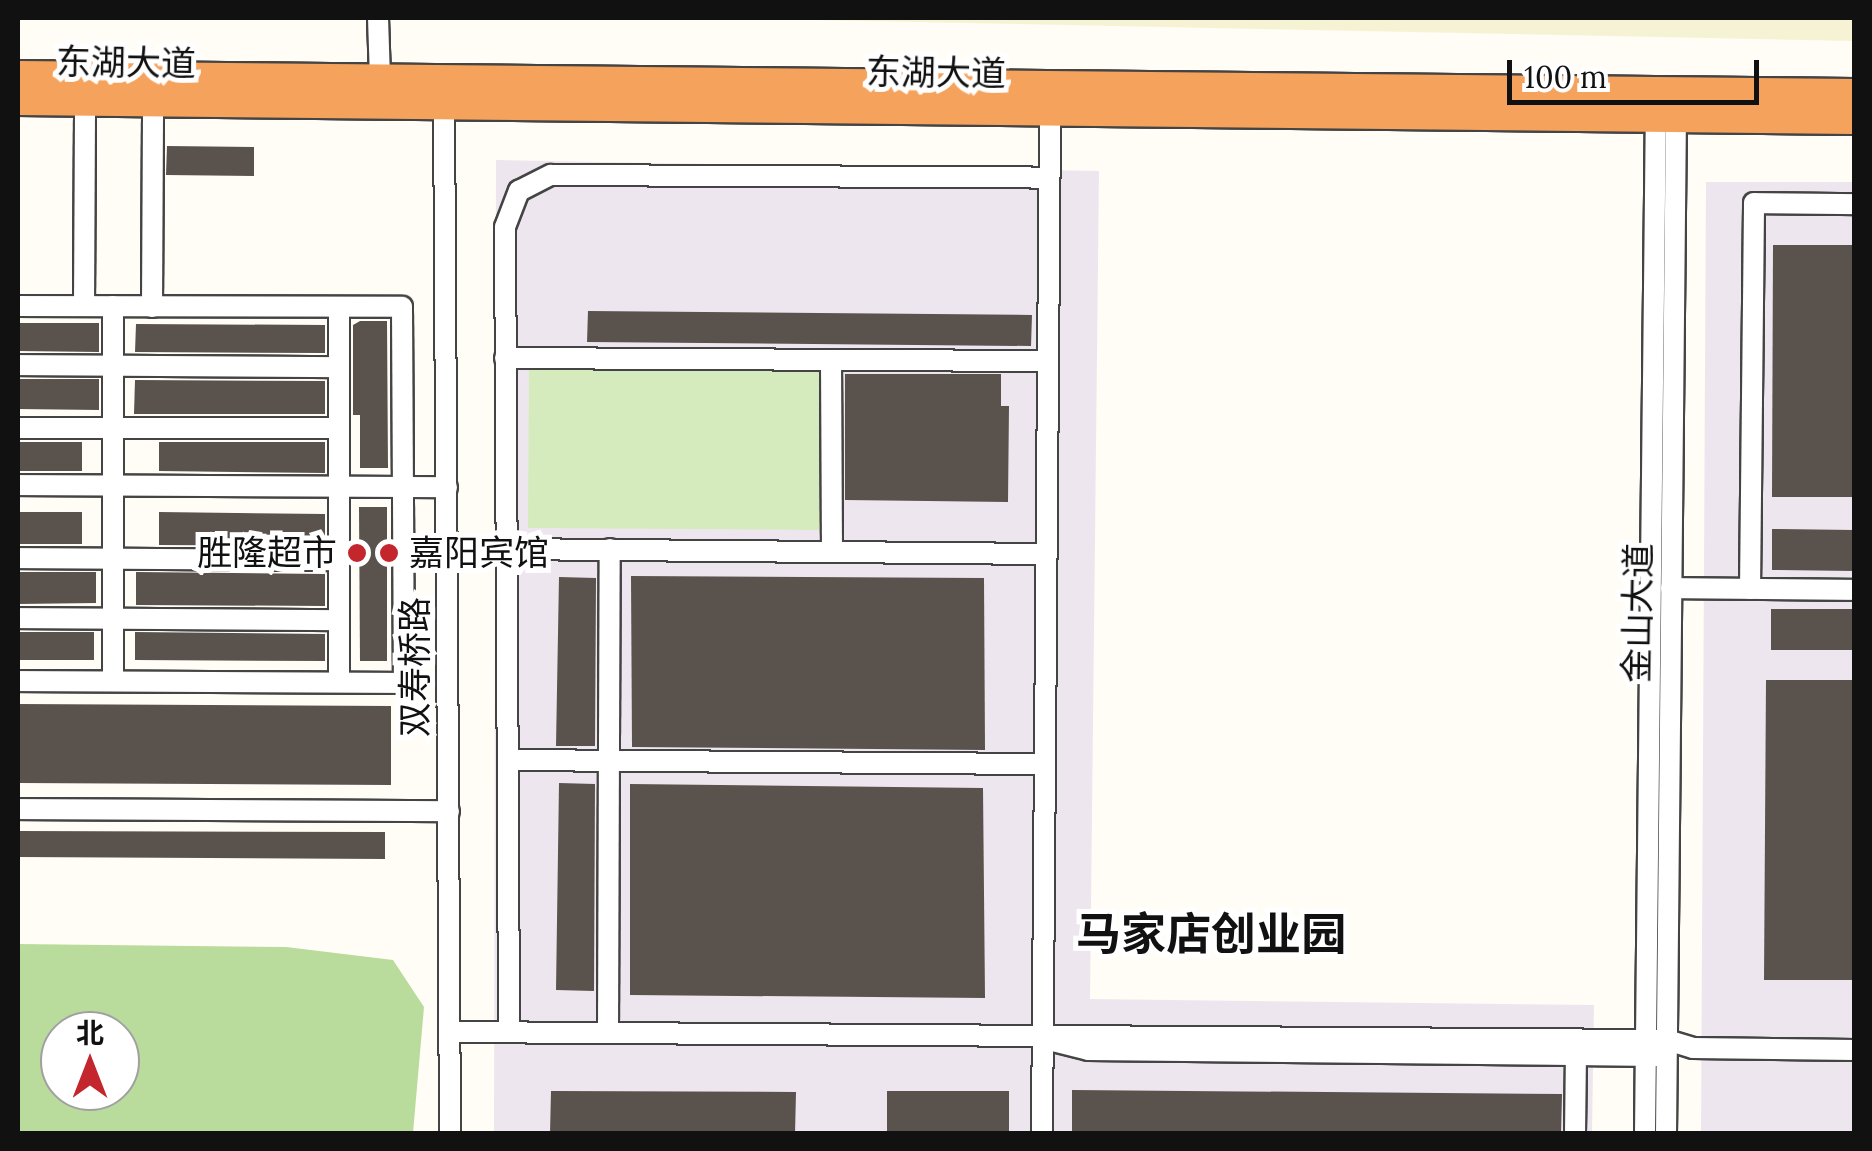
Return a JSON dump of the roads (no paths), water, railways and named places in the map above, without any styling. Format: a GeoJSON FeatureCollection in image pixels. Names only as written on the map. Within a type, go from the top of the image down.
{"type":"FeatureCollection","features":[{"type":"Feature","properties":{"kind":"highway","name":"东湖大道"},"geometry":{"type":"LineString","coordinates":[[18,76],[380,79],[444,92],[1050,112],[1666,106],[1854,94]]}},
{"type":"Feature","properties":{"kind":"highway","name":"东湖大道"},"geometry":{"type":"LineString","coordinates":[[18,100],[444,92],[1666,106],[1854,119]]}},
{"type":"Feature","properties":{"kind":"street"},"geometry":{"type":"LineString","coordinates":[[378,18],[380,79]]}},
{"type":"Feature","properties":{"kind":"street","name":"双寿桥路"},"geometry":{"type":"LineString","coordinates":[[444,92],[450,1134]]}},
{"type":"Feature","properties":{"kind":"street"},"geometry":{"type":"LineString","coordinates":[[84,306],[85,100]]}},
{"type":"Feature","properties":{"kind":"street"},"geometry":{"type":"LineString","coordinates":[[152,306],[153,100]]}},
{"type":"Feature","properties":{"kind":"street","name":"金山大道"},"geometry":{"type":"LineString","coordinates":[[1645,1134],[1656,1048],[1671,588],[1666,106]]}},
{"type":"Feature","properties":{"kind":"street","name":"金山大道"},"geometry":{"type":"LineString","coordinates":[[1666,106],[1656,1048],[1666,1134]]}},
{"type":"Feature","properties":{"kind":"street"},"geometry":{"type":"LineString","coordinates":[[1042,1134],[1050,112]]}},
{"type":"Feature","properties":{"kind":"street"},"geometry":{"type":"LineString","coordinates":[[509,1032],[504,227],[518,192],[534,179],[1049,178]]}},
{"type":"Feature","properties":{"kind":"street"},"geometry":{"type":"LineString","coordinates":[[1750,589],[1754,204],[1854,204]]}},
{"type":"Feature","properties":{"kind":"street"},"geometry":{"type":"LineString","coordinates":[[18,306],[402,308],[404,682],[18,681]]}},
{"type":"Feature","properties":{"kind":"street"},"geometry":{"type":"LineString","coordinates":[[114,306],[114,682]]}},
{"type":"Feature","properties":{"kind":"street"},"geometry":{"type":"LineString","coordinates":[[340,307],[340,682]]}},
{"type":"Feature","properties":{"kind":"street"},"geometry":{"type":"LineString","coordinates":[[505,358],[1048,361]]}},
{"type":"Feature","properties":{"kind":"street"},"geometry":{"type":"LineString","coordinates":[[831,360],[832,552]]}},
{"type":"Feature","properties":{"kind":"street"},"geometry":{"type":"LineString","coordinates":[[18,365],[340,367]]}},
{"type":"Feature","properties":{"kind":"street"},"geometry":{"type":"LineString","coordinates":[[18,428],[340,428]]}},
{"type":"Feature","properties":{"kind":"street"},"geometry":{"type":"LineString","coordinates":[[18,485],[447,487]]}},
{"type":"Feature","properties":{"kind":"street"},"geometry":{"type":"LineString","coordinates":[[506,549],[1046,554]]}},
{"type":"Feature","properties":{"kind":"street"},"geometry":{"type":"LineString","coordinates":[[608,1032],[610,550]]}},
{"type":"Feature","properties":{"kind":"street"},"geometry":{"type":"LineString","coordinates":[[18,558],[340,560]]}},
{"type":"Feature","properties":{"kind":"street"},"geometry":{"type":"LineString","coordinates":[[1671,588],[1854,590]]}},
{"type":"Feature","properties":{"kind":"street"},"geometry":{"type":"LineString","coordinates":[[18,618],[340,620]]}},
{"type":"Feature","properties":{"kind":"street"},"geometry":{"type":"LineString","coordinates":[[508,760],[1045,764]]}},
{"type":"Feature","properties":{"kind":"street"},"geometry":{"type":"LineString","coordinates":[[18,809],[449,811]]}},
{"type":"Feature","properties":{"kind":"street"},"geometry":{"type":"LineString","coordinates":[[450,1032],[1042,1036],[1854,1050]]}},
{"type":"Feature","properties":{"kind":"street"},"geometry":{"type":"LineString","coordinates":[[1575,1134],[1576,1047]]}},
{"type":"Feature","properties":{"kind":"place","name":"胜隆超市"},"geometry":{"type":"Point","coordinates":[357,553]}},
{"type":"Feature","properties":{"kind":"place","name":"嘉阳宾馆"},"geometry":{"type":"Point","coordinates":[389,553]}},
{"type":"Feature","properties":{"kind":"district","name":"马家店创业园"},"geometry":{"type":"Point","coordinates":[1211,934]}}]}
